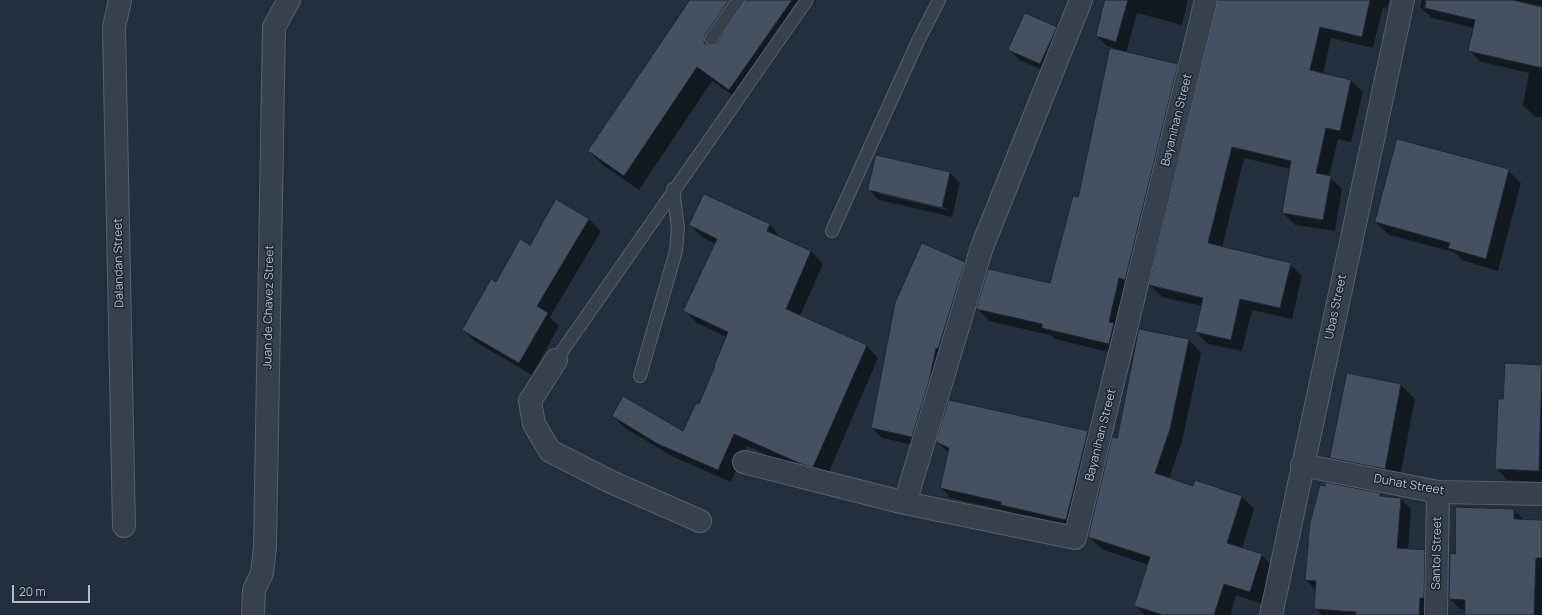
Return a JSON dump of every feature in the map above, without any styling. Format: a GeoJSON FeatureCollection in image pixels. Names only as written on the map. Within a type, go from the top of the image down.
{"type":"FeatureCollection","features":[{"type":"Feature","properties":{"kind":"street","name":"Dalandan Street"},"geometry":{"type":"LineString","coordinates":[[120,0],[114,27],[124,526]]}},
{"type":"Feature","properties":{"kind":"street","name":"Juan de Chavez Street"},"geometry":{"type":"LineString","coordinates":[[253,615],[254,590],[262,573],[265,547],[274,27],[289,0]]}},
{"type":"Feature","properties":{"kind":"street"},"geometry":{"type":"LineString","coordinates":[[905,503],[982,247],[1081,0]]}},
{"type":"Feature","properties":{"kind":"street","name":"Bayanihan Street"},"geometry":{"type":"LineString","coordinates":[[744,462],[905,503],[1075,538],[1206,0]]}},
{"type":"Feature","properties":{"kind":"street","name":"Ubas Street"},"geometry":{"type":"LineString","coordinates":[[1271,615],[1402,0]]}},
{"type":"Feature","properties":{"kind":"street"},"geometry":{"type":"LineString","coordinates":[[556,360],[530,401],[534,424],[550,451],[612,482],[700,522]]}},
{"type":"Feature","properties":{"kind":"street","name":"Duhat Street"},"geometry":{"type":"LineString","coordinates":[[1302,465],[1438,492],[1542,494]]}},
{"type":"Feature","properties":{"kind":"street","name":"Santol Street"},"geometry":{"type":"LineString","coordinates":[[1436,615],[1438,492]]}},
{"type":"Feature","properties":{"kind":"lane"},"geometry":{"type":"LineString","coordinates":[[711,39],[738,0]]}},
{"type":"Feature","properties":{"kind":"lane"},"geometry":{"type":"LineString","coordinates":[[556,360],[673,190],[807,0]]}},
{"type":"Feature","properties":{"kind":"lane"},"geometry":{"type":"LineString","coordinates":[[832,231],[938,0]]}},
{"type":"Feature","properties":{"kind":"lane"},"geometry":{"type":"LineString","coordinates":[[640,376],[676,251],[678,228],[673,190]]}},
{"type":"Feature","properties":{"kind":"building"},"geometry":{"type":"Polygon","coordinates":[[[690,0],[729,0],[705,35],[704,43],[711,46],[717,43],[745,0],[792,0],[729,90],[697,67],[624,176],[588,151],[690,0]]]}},
{"type":"Feature","properties":{"kind":"building"},"geometry":{"type":"Polygon","coordinates":[[[1105,0],[1128,0],[1116,42],[1096,36],[1105,0]]]}},
{"type":"Feature","properties":{"kind":"building"},"geometry":{"type":"Polygon","coordinates":[[[1218,0],[1370,0],[1362,37],[1320,27],[1310,70],[1351,80],[1340,131],[1326,128],[1316,173],[1331,176],[1323,220],[1282,213],[1291,161],[1232,147],[1208,243],[1291,263],[1280,308],[1240,299],[1231,340],[1195,332],[1203,298],[1149,285],[1218,0]]]}},
{"type":"Feature","properties":{"kind":"building"},"geometry":{"type":"Polygon","coordinates":[[[1426,0],[1513,0],[1542,7],[1542,68],[1468,51],[1475,20],[1425,8],[1426,0]]]}},
{"type":"Feature","properties":{"kind":"building"},"geometry":{"type":"Polygon","coordinates":[[[1025,13],[1057,27],[1040,64],[1008,50],[1025,13]]]}},
{"type":"Feature","properties":{"kind":"building"},"geometry":{"type":"Polygon","coordinates":[[[1110,48],[1178,64],[1125,280],[1119,278],[1109,322],[1114,323],[1109,344],[1042,328],[1042,324],[976,309],[988,269],[1050,283],[1073,196],[1078,197],[1110,48]]]}},
{"type":"Feature","properties":{"kind":"building"},"geometry":{"type":"Polygon","coordinates":[[[1397,139],[1509,169],[1486,259],[1448,248],[1450,243],[1375,222],[1397,139]]]}},
{"type":"Feature","properties":{"kind":"building"},"geometry":{"type":"Polygon","coordinates":[[[876,155],[950,172],[942,208],[868,190],[876,155]]]}},
{"type":"Feature","properties":{"kind":"building"},"geometry":{"type":"Polygon","coordinates":[[[704,194],[770,224],[767,231],[811,251],[786,309],[867,345],[813,467],[801,464],[734,434],[718,470],[658,444],[612,416],[623,396],[683,431],[696,403],[699,404],[715,366],[728,332],[683,311],[717,239],[689,225],[704,194]]]}},
{"type":"Feature","properties":{"kind":"building"},"geometry":{"type":"Polygon","coordinates":[[[556,199],[589,219],[537,306],[548,313],[519,363],[462,330],[491,279],[496,282],[520,239],[530,245],[556,199]]]}},
{"type":"Feature","properties":{"kind":"building"},"geometry":{"type":"Polygon","coordinates":[[[922,243],[965,262],[938,349],[936,348],[929,381],[912,437],[871,428],[895,303],[922,243]]]}},
{"type":"Feature","properties":{"kind":"building"},"geometry":{"type":"Polygon","coordinates":[[[1139,329],[1189,339],[1170,429],[1155,473],[1193,486],[1195,480],[1242,496],[1227,543],[1262,554],[1250,592],[1224,584],[1214,615],[1163,615],[1134,606],[1150,557],[1088,537],[1112,437],[1117,438],[1139,329]]]}},
{"type":"Feature","properties":{"kind":"building"},"geometry":{"type":"Polygon","coordinates":[[[1505,363],[1542,365],[1539,471],[1495,469],[1498,399],[1503,399],[1505,363]]]}},
{"type":"Feature","properties":{"kind":"building"},"geometry":{"type":"Polygon","coordinates":[[[1347,373],[1401,384],[1385,469],[1330,458],[1347,373]]]}},
{"type":"Feature","properties":{"kind":"building"},"geometry":{"type":"Polygon","coordinates":[[[949,400],[1088,431],[1066,520],[1001,505],[1001,502],[940,488],[949,448],[936,442],[949,400]]]}},
{"type":"Feature","properties":{"kind":"building"},"geometry":{"type":"Polygon","coordinates":[[[1325,482],[1380,493],[1380,496],[1401,498],[1397,548],[1425,550],[1424,598],[1420,598],[1419,615],[1356,615],[1356,612],[1314,609],[1316,581],[1305,580],[1310,523],[1320,485],[1325,486],[1325,482]]]}},
{"type":"Feature","properties":{"kind":"building"},"geometry":{"type":"Polygon","coordinates":[[[1456,507],[1514,509],[1514,519],[1542,520],[1542,558],[1536,558],[1534,615],[1465,615],[1465,600],[1449,599],[1450,553],[1455,554],[1456,507]]]}}]}
